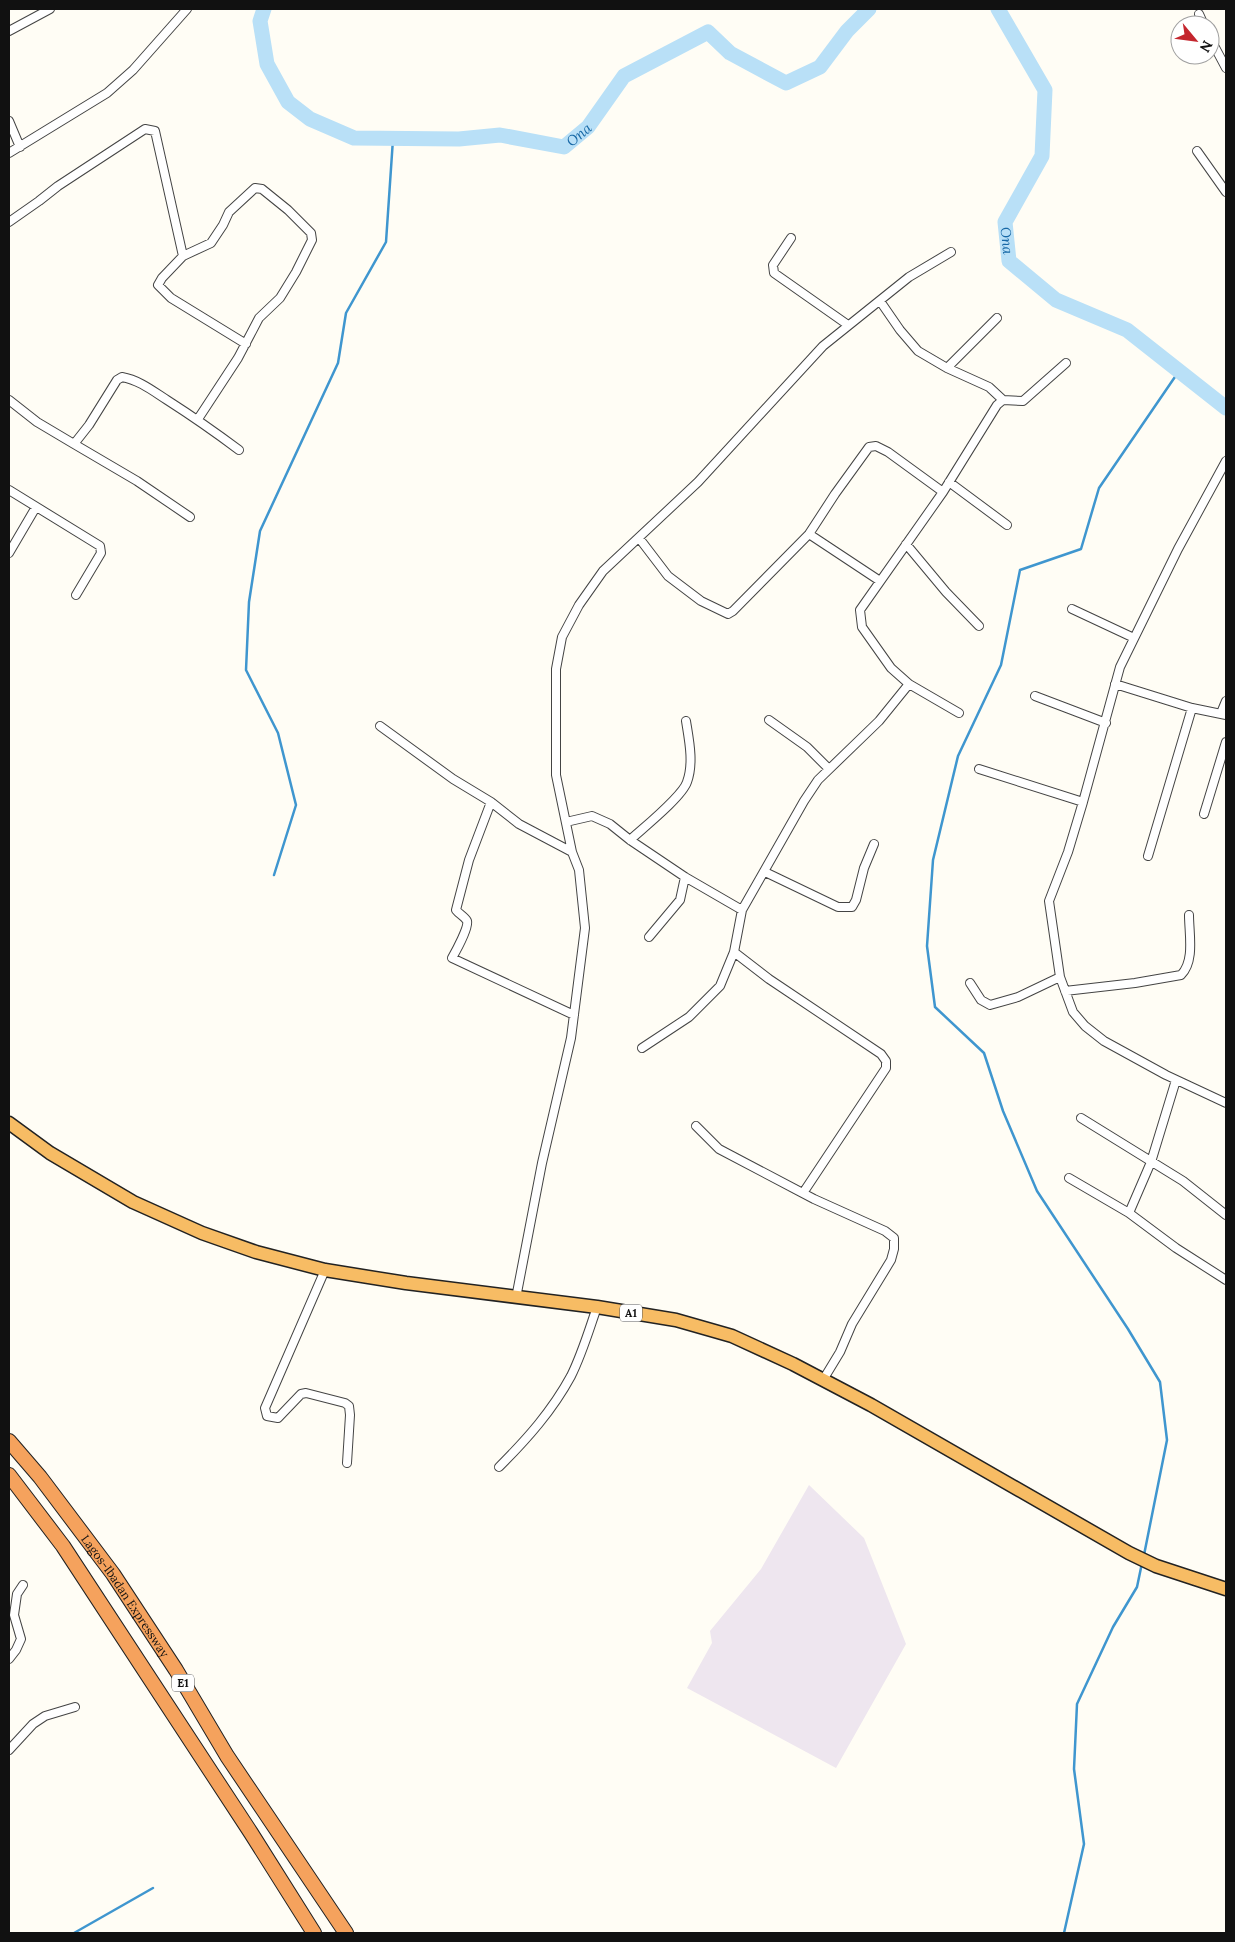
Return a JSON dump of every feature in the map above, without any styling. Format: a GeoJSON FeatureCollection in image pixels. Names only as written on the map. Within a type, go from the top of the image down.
{"type":"FeatureCollection","features":[{"type":"Feature","properties":{"kind":"highway","name":"A1"},"geometry":{"type":"LineString","coordinates":[[9,1123],[50,1153],[133,1202],[202,1233],[235,1245],[325,1270],[516,1298],[597,1307],[676,1320],[732,1336],[871,1405],[929,1440],[1130,1553],[1156,1566],[1226,1589]]}},
{"type":"Feature","properties":{"kind":"highway","name":"Lagos-Ibadan Expressway"},"geometry":{"type":"LineString","coordinates":[[9,1441],[40,1477],[113,1574],[176,1670],[227,1756],[346,1933]]}},
{"type":"Feature","properties":{"kind":"highway","name":"Lagos-Ibadan Expressway"},"geometry":{"type":"LineString","coordinates":[[9,1475],[70,1557],[251,1833],[314,1933]]}},
{"type":"Feature","properties":{"kind":"street"},"geometry":{"type":"LineString","coordinates":[[9,32],[50,9]]}},
{"type":"Feature","properties":{"kind":"street"},"geometry":{"type":"LineString","coordinates":[[9,153],[106,93],[133,70],[187,9]]}},
{"type":"Feature","properties":{"kind":"street"},"geometry":{"type":"LineString","coordinates":[[1220,57],[1226,68]]}},
{"type":"Feature","properties":{"kind":"street"},"geometry":{"type":"LineString","coordinates":[[9,121],[20,147]]}},
{"type":"Feature","properties":{"kind":"street"},"geometry":{"type":"LineString","coordinates":[[9,222],[58,186],[145,129],[155,131],[183,256]]}},
{"type":"Feature","properties":{"kind":"street"},"geometry":{"type":"LineString","coordinates":[[1197,152],[1226,192]]}},
{"type":"Feature","properties":{"kind":"street"},"geometry":{"type":"LineString","coordinates":[[198,419],[246,344],[259,318],[280,298],[312,240],[311,232],[288,210],[262,189],[255,188],[229,212],[211,243],[183,256],[162,278],[158,285],[171,298],[246,344]]}},
{"type":"Feature","properties":{"kind":"street"},"geometry":{"type":"LineString","coordinates":[[791,238],[773,265],[774,273],[848,325]]}},
{"type":"Feature","properties":{"kind":"street"},"geometry":{"type":"LineString","coordinates":[[516,1298],[542,1163],[571,1038],[585,928],[579,870],[572,852],[556,775],[556,669],[562,637],[579,605],[603,571],[698,482],[823,346],[909,277],[952,252]]}},
{"type":"Feature","properties":{"kind":"street"},"geometry":{"type":"LineString","coordinates":[[880,301],[910,344],[918,351],[947,368],[989,387],[1003,400],[1023,400],[1066,363]]}},
{"type":"Feature","properties":{"kind":"street"},"geometry":{"type":"LineString","coordinates":[[947,368],[997,318]]}},
{"type":"Feature","properties":{"kind":"street"},"geometry":{"type":"LineString","coordinates":[[74,444],[89,425],[117,380],[122,377],[130,378],[146,386],[198,419],[239,450]]}},
{"type":"Feature","properties":{"kind":"street"},"geometry":{"type":"LineString","coordinates":[[9,400],[37,422],[137,481],[190,517]]}},
{"type":"Feature","properties":{"kind":"street"},"geometry":{"type":"LineString","coordinates":[[960,712],[909,684],[891,668],[862,627],[860,610],[943,492],[991,414],[1003,400]]}},
{"type":"Feature","properties":{"kind":"street"},"geometry":{"type":"LineString","coordinates":[[639,538],[668,576],[702,600],[728,614],[809,534],[834,494],[869,447],[876,446],[888,452],[943,492]]}},
{"type":"Feature","properties":{"kind":"street"},"geometry":{"type":"LineString","coordinates":[[1226,461],[1178,549],[1120,667],[1106,723],[1068,852],[1056,878],[1049,901],[1060,978],[1074,1012],[1085,1026],[1104,1041],[1176,1080],[1226,1103]]}},
{"type":"Feature","properties":{"kind":"street"},"geometry":{"type":"LineString","coordinates":[[949,482],[1007,525]]}},
{"type":"Feature","properties":{"kind":"street"},"geometry":{"type":"LineString","coordinates":[[9,490],[100,546],[101,553],[76,595]]}},
{"type":"Feature","properties":{"kind":"street"},"geometry":{"type":"LineString","coordinates":[[9,553],[36,507]]}},
{"type":"Feature","properties":{"kind":"street"},"geometry":{"type":"LineString","coordinates":[[809,534],[880,581]]}},
{"type":"Feature","properties":{"kind":"street"},"geometry":{"type":"LineString","coordinates":[[906,544],[946,592],[979,626]]}},
{"type":"Feature","properties":{"kind":"street"},"geometry":{"type":"LineString","coordinates":[[1072,609],[1134,638]]}},
{"type":"Feature","properties":{"kind":"street"},"geometry":{"type":"LineString","coordinates":[[642,1048],[689,1017],[720,986],[734,952],[742,910],[804,801],[818,780],[879,721],[909,684]]}},
{"type":"Feature","properties":{"kind":"street"},"geometry":{"type":"LineString","coordinates":[[1115,684],[1192,708],[1223,714],[1226,701]]}},
{"type":"Feature","properties":{"kind":"street"},"geometry":{"type":"LineString","coordinates":[[1035,696],[1106,723]]}},
{"type":"Feature","properties":{"kind":"street"},"geometry":{"type":"LineString","coordinates":[[1148,856],[1192,708]]}},
{"type":"Feature","properties":{"kind":"street"},"geometry":{"type":"LineString","coordinates":[[630,840],[680,793],[687,783],[690,769],[690,745],[686,720]]}},
{"type":"Feature","properties":{"kind":"street"},"geometry":{"type":"LineString","coordinates":[[769,720],[808,747],[829,769]]}},
{"type":"Feature","properties":{"kind":"street"},"geometry":{"type":"LineString","coordinates":[[380,726],[453,779],[491,802],[520,824],[572,852]]}},
{"type":"Feature","properties":{"kind":"street"},"geometry":{"type":"LineString","coordinates":[[1204,814],[1226,742]]}},
{"type":"Feature","properties":{"kind":"street"},"geometry":{"type":"LineString","coordinates":[[979,769],[1083,802]]}},
{"type":"Feature","properties":{"kind":"street"},"geometry":{"type":"LineString","coordinates":[[491,802],[469,860],[456,906],[456,910],[466,919],[467,926],[452,958],[574,1015]]}},
{"type":"Feature","properties":{"kind":"street"},"geometry":{"type":"LineString","coordinates":[[566,822],[592,816],[610,824],[630,840],[685,876],[742,910]]}},
{"type":"Feature","properties":{"kind":"street"},"geometry":{"type":"LineString","coordinates":[[764,872],[838,907],[852,907],[856,900],[864,868],[874,844]]}},
{"type":"Feature","properties":{"kind":"street"},"geometry":{"type":"LineString","coordinates":[[649,937],[680,900],[685,876]]}},
{"type":"Feature","properties":{"kind":"street"},"geometry":{"type":"LineString","coordinates":[[1065,991],[1135,983],[1181,975],[1186,970],[1189,962],[1188,915]]}},
{"type":"Feature","properties":{"kind":"street"},"geometry":{"type":"LineString","coordinates":[[734,952],[769,980],[881,1054],[886,1061],[886,1068],[803,1193]]}},
{"type":"Feature","properties":{"kind":"street"},"geometry":{"type":"LineString","coordinates":[[970,983],[981,1000],[990,1005],[1018,997],[1060,978]]}},
{"type":"Feature","properties":{"kind":"street"},"geometry":{"type":"LineString","coordinates":[[1129,1213],[1151,1162],[1176,1080]]}},
{"type":"Feature","properties":{"kind":"street"},"geometry":{"type":"LineString","coordinates":[[1081,1118],[1183,1181],[1226,1215]]}},
{"type":"Feature","properties":{"kind":"street"},"geometry":{"type":"LineString","coordinates":[[696,1126],[720,1150],[803,1193],[885,1231],[894,1238],[891,1260],[852,1324],[840,1352],[823,1380]]}},
{"type":"Feature","properties":{"kind":"street"},"geometry":{"type":"LineString","coordinates":[[1069,1178],[1129,1213],[1176,1248],[1226,1280]]}},
{"type":"Feature","properties":{"kind":"street"},"geometry":{"type":"LineString","coordinates":[[325,1270],[265,1408],[265,1412],[270,1418],[278,1418],[297,1397],[306,1393],[346,1403],[349,1406],[350,1415],[347,1463]]}},
{"type":"Feature","properties":{"kind":"street"},"geometry":{"type":"LineString","coordinates":[[499,1467],[527,1440],[552,1407],[571,1375],[597,1307]]}},
{"type":"Feature","properties":{"kind":"street"},"geometry":{"type":"LineString","coordinates":[[9,1659],[21,1639],[14,1615],[17,1594],[23,1586]]}},
{"type":"Feature","properties":{"kind":"street"},"geometry":{"type":"LineString","coordinates":[[9,1750],[33,1724],[44,1716],[75,1707]]}},
{"type":"Feature","properties":{"kind":"shaded area"},"geometry":{"type":"Polygon","coordinates":[[[809,1485],[864,1538],[906,1644],[836,1768],[687,1688],[712,1643],[710,1631],[761,1569],[809,1485]]]}},
{"type":"Feature","properties":{"kind":"waterway","name":"Ona"},"geometry":{"type":"LineString","coordinates":[[264,9],[260,21],[267,64],[288,102],[310,119],[354,138],[459,139],[500,135],[564,147],[588,127],[624,76],[708,32],[730,53],[786,83],[820,67],[847,31],[869,9]]}},
{"type":"Feature","properties":{"kind":"waterway","name":"Ona"},"geometry":{"type":"LineString","coordinates":[[998,9],[1045,90],[1042,156],[1005,222],[1009,261],[1056,300],[1127,330],[1226,408]]}},
{"type":"Feature","properties":{"kind":"waterway"},"geometry":{"type":"LineString","coordinates":[[274,875],[296,805],[278,733],[246,670],[249,602],[260,531],[338,363],[346,313],[386,242],[393,139]]}},
{"type":"Feature","properties":{"kind":"waterway"},"geometry":{"type":"LineString","coordinates":[[1144,1555],[1167,1440],[1160,1382],[1128,1329],[1037,1191],[1003,1111],[984,1053],[935,1007],[927,946],[933,860],[958,756],[1001,665],[1020,570],[1081,549],[1099,488],[1179,371]]}},
{"type":"Feature","properties":{"kind":"waterway"},"geometry":{"type":"LineString","coordinates":[[1064,1933],[1084,1844],[1074,1769],[1077,1704],[1113,1627],[1137,1587],[1142,1563]]}},
{"type":"Feature","properties":{"kind":"waterway"},"geometry":{"type":"LineString","coordinates":[[74,1933],[153,1888]]}}]}
